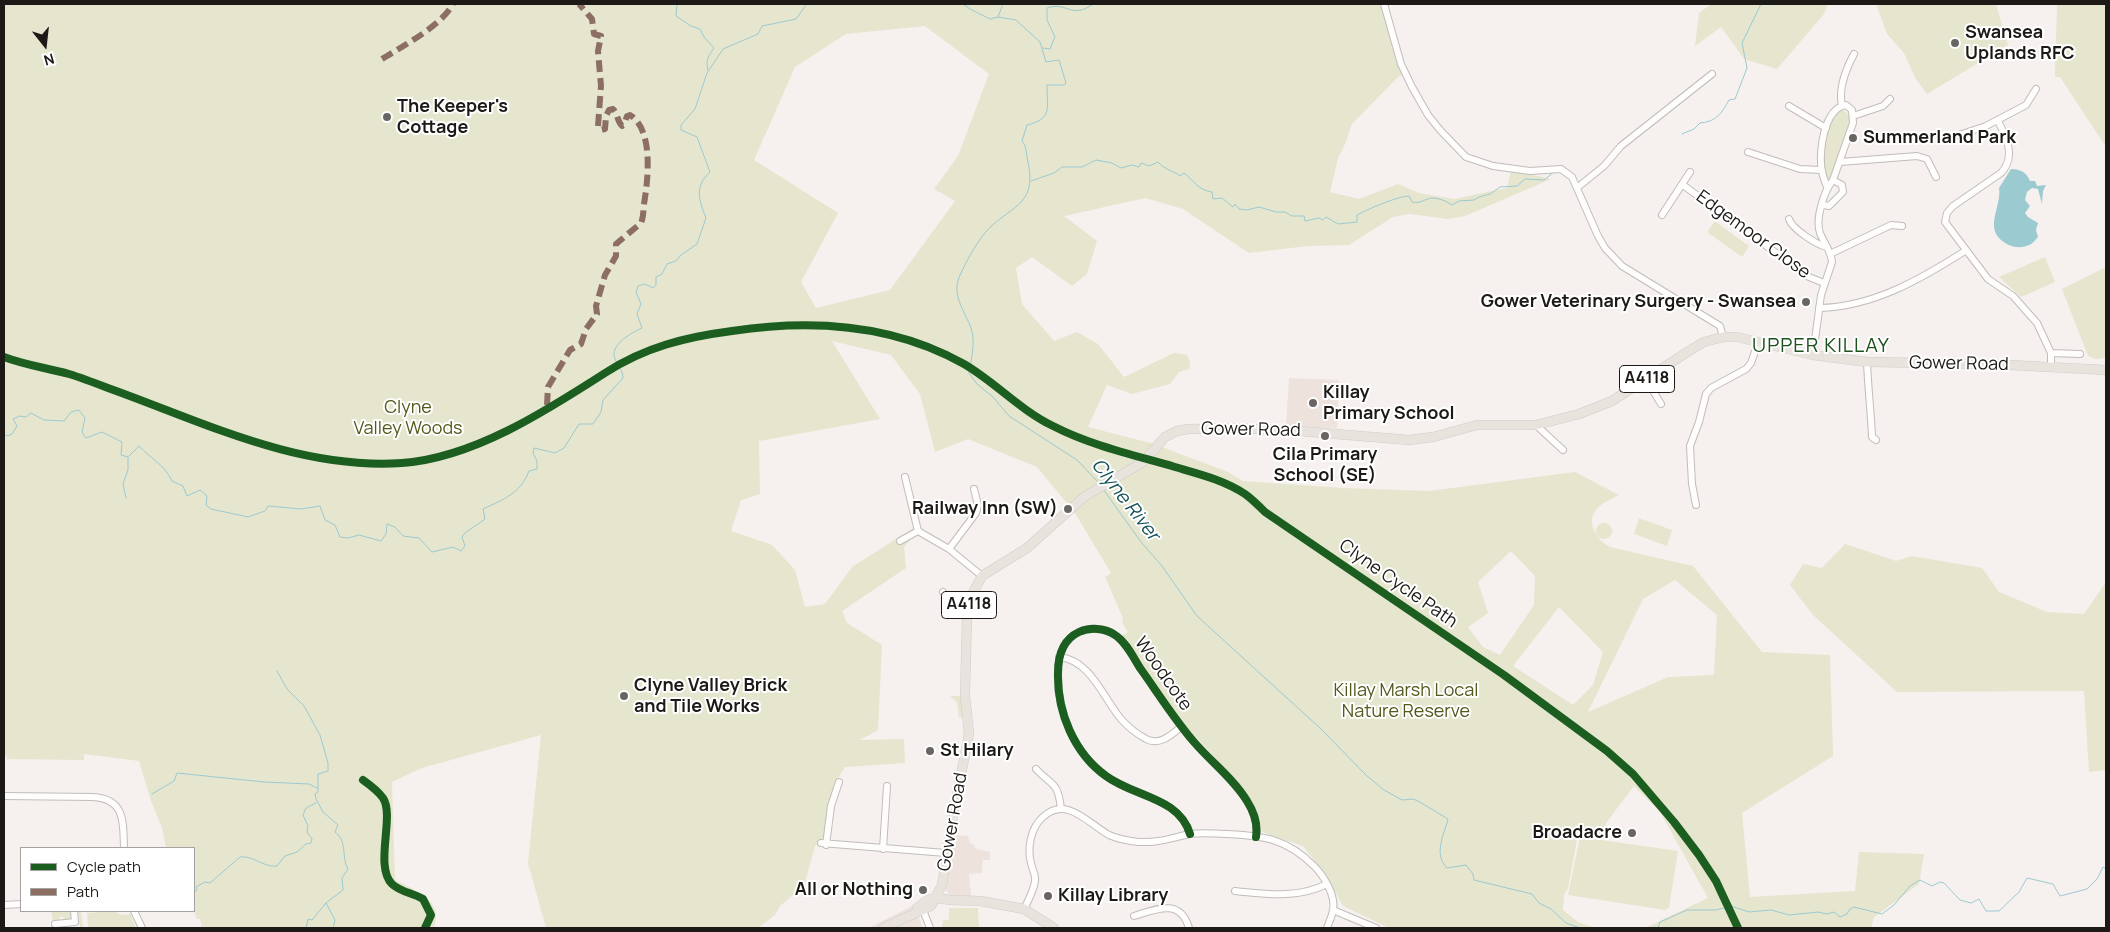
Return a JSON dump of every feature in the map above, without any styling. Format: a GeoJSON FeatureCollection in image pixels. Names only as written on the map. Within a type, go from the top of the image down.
{"type":"FeatureCollection","features":[{"type":"Feature","properties":{"kind":"main road","name":"Gower Road"},"geometry":{"type":"LineString","coordinates":[[937,898],[942,885],[946,853],[969,734],[965,695],[967,616],[970,598],[982,576],[1027,548],[1084,497],[1143,462],[1165,437],[1177,431],[1235,428],[1290,430],[1409,440],[1433,437],[1477,425],[1536,425],[1562,420],[1599,407],[1626,393],[1688,351],[1709,340],[1723,337],[1737,337],[1758,344],[1813,355],[1867,362],[2051,366]]}},
{"type":"Feature","properties":{"kind":"main road","name":"A4118"},"geometry":{"type":"LineString","coordinates":[[2051,366],[2106,370]]}},
{"type":"Feature","properties":{"kind":"main road"},"geometry":{"type":"LineString","coordinates":[[883,928],[931,906],[937,898]]}},
{"type":"Feature","properties":{"kind":"main road"},"geometry":{"type":"LineString","coordinates":[[883,928],[928,900],[937,898],[982,901],[1024,909],[1054,928]]}},
{"type":"Feature","properties":{"kind":"street"},"geometry":{"type":"LineString","coordinates":[[1384,4],[1401,64],[1412,87],[1428,115],[1466,157],[1493,166],[1530,171],[1561,169],[1572,177],[1598,236],[1605,248],[1622,266],[1720,326],[1723,337]]}},
{"type":"Feature","properties":{"kind":"street"},"geometry":{"type":"LineString","coordinates":[[1842,106],[1841,95],[1844,78],[1848,64],[1854,54]]}},
{"type":"Feature","properties":{"kind":"street"},"geometry":{"type":"LineString","coordinates":[[1578,187],[1604,166],[1621,146],[1712,74]]}},
{"type":"Feature","properties":{"kind":"street"},"geometry":{"type":"LineString","coordinates":[[1956,136],[1998,121],[2026,105],[2036,89]]}},
{"type":"Feature","properties":{"kind":"street"},"geometry":{"type":"LineString","coordinates":[[1853,116],[1883,106],[1890,99]]}},
{"type":"Feature","properties":{"kind":"street"},"geometry":{"type":"LineString","coordinates":[[1789,106],[1826,128]]}},
{"type":"Feature","properties":{"kind":"street"},"geometry":{"type":"LineString","coordinates":[[1813,355],[1824,283],[1832,266],[1830,254],[1819,231],[1819,220],[1827,187],[1833,180],[1853,122],[1853,116],[1849,107],[1842,106],[1831,114],[1826,128],[1823,139],[1822,170],[1827,187]]}},
{"type":"Feature","properties":{"kind":"street"},"geometry":{"type":"LineString","coordinates":[[1998,121],[2009,147],[2009,158],[2006,167],[1953,206],[1947,213],[1944,222],[1988,279],[2013,296],[2038,323],[2051,353],[2051,366]]}},
{"type":"Feature","properties":{"kind":"street"},"geometry":{"type":"LineString","coordinates":[[1748,152],[1800,170],[1822,170]]}},
{"type":"Feature","properties":{"kind":"street"},"geometry":{"type":"LineString","coordinates":[[1840,162],[1917,156],[1927,159],[1936,177]]}},
{"type":"Feature","properties":{"kind":"street","name":"Edgemoor Close"},"geometry":{"type":"LineString","coordinates":[[1662,215],[1690,172]]}},
{"type":"Feature","properties":{"kind":"street"},"geometry":{"type":"LineString","coordinates":[[1823,205],[1829,206],[1843,192],[1842,185],[1833,180]]}},
{"type":"Feature","properties":{"kind":"street","name":"Edgemoor Close"},"geometry":{"type":"LineString","coordinates":[[1683,185],[1809,277],[1824,283]]}},
{"type":"Feature","properties":{"kind":"street"},"geometry":{"type":"LineString","coordinates":[[1789,219],[1790,223],[1803,234],[1821,246],[1827,247]]}},
{"type":"Feature","properties":{"kind":"street"},"geometry":{"type":"LineString","coordinates":[[1830,254],[1890,225],[1902,226]]}},
{"type":"Feature","properties":{"kind":"street"},"geometry":{"type":"LineString","coordinates":[[1819,308],[1848,305],[1898,290],[1929,274],[1965,251]]}},
{"type":"Feature","properties":{"kind":"street"},"geometry":{"type":"LineString","coordinates":[[1696,505],[1692,484],[1690,446],[1699,422],[1706,394],[1711,388],[1746,369],[1751,363],[1758,344]]}},
{"type":"Feature","properties":{"kind":"street"},"geometry":{"type":"LineString","coordinates":[[2051,353],[2080,354]]}},
{"type":"Feature","properties":{"kind":"street"},"geometry":{"type":"LineString","coordinates":[[1867,362],[1868,399],[1874,405],[1872,437],[1876,440]]}},
{"type":"Feature","properties":{"kind":"street"},"geometry":{"type":"LineString","coordinates":[[1646,379],[1661,404]]}},
{"type":"Feature","properties":{"kind":"street"},"geometry":{"type":"LineString","coordinates":[[1536,425],[1563,450]]}},
{"type":"Feature","properties":{"kind":"street"},"geometry":{"type":"LineString","coordinates":[[905,477],[918,531],[949,549],[982,576]]}},
{"type":"Feature","properties":{"kind":"street"},"geometry":{"type":"LineString","coordinates":[[949,549],[976,513],[978,505],[974,489]]}},
{"type":"Feature","properties":{"kind":"street"},"geometry":{"type":"LineString","coordinates":[[900,541],[918,531]]}},
{"type":"Feature","properties":{"kind":"street"},"geometry":{"type":"LineString","coordinates":[[946,595],[958,613],[967,616]]}},
{"type":"Feature","properties":{"kind":"street","name":"Woodcote"},"geometry":{"type":"LineString","coordinates":[[1059,657],[1068,640],[1083,630],[1101,629],[1114,634],[1123,643],[1182,727],[1239,788],[1255,818],[1256,837]]}},
{"type":"Feature","properties":{"kind":"street"},"geometry":{"type":"LineString","coordinates":[[1182,727],[1161,741],[1146,739],[1121,719],[1103,692],[1082,668],[1070,659],[1059,657],[1058,684],[1061,704],[1068,728],[1085,754],[1106,777],[1174,809],[1183,818],[1190,834]]}},
{"type":"Feature","properties":{"kind":"street"},"geometry":{"type":"LineString","coordinates":[[1036,769],[1046,776],[1058,790],[1060,809]]}},
{"type":"Feature","properties":{"kind":"street"},"geometry":{"type":"LineString","coordinates":[[839,782],[831,806],[824,844],[946,853]]}},
{"type":"Feature","properties":{"kind":"street"},"geometry":{"type":"LineString","coordinates":[[883,849],[887,786]]}},
{"type":"Feature","properties":{"kind":"street"},"geometry":{"type":"LineString","coordinates":[[4,796],[93,797],[107,799],[122,814],[124,847]]}},
{"type":"Feature","properties":{"kind":"street"},"geometry":{"type":"LineString","coordinates":[[1024,909],[1035,882],[1030,854],[1034,830],[1043,816],[1060,809],[1069,809],[1108,834],[1128,840],[1157,842],[1190,834],[1205,833],[1256,837],[1280,842],[1300,852],[1319,871],[1327,884],[1333,903],[1333,910],[1327,928]]}},
{"type":"Feature","properties":{"kind":"street"},"geometry":{"type":"LineString","coordinates":[[1235,891],[1294,895],[1314,891],[1327,884]]}},
{"type":"Feature","properties":{"kind":"street"},"geometry":{"type":"LineString","coordinates":[[4,905],[20,904]]}},
{"type":"Feature","properties":{"kind":"street"},"geometry":{"type":"LineString","coordinates":[[1134,916],[1162,908],[1173,908],[1183,914],[1190,928]]}},
{"type":"Feature","properties":{"kind":"street"},"geometry":{"type":"LineString","coordinates":[[923,910],[930,928]]}},
{"type":"Feature","properties":{"kind":"street"},"geometry":{"type":"LineString","coordinates":[[1333,910],[1376,928]]}},
{"type":"Feature","properties":{"kind":"street"},"geometry":{"type":"LineString","coordinates":[[55,924],[75,922],[74,912]]}},
{"type":"Feature","properties":{"kind":"street"},"geometry":{"type":"LineString","coordinates":[[134,912],[142,928]]}},
{"type":"Feature","properties":{"kind":"shaded area","name":"Killay Primary School"},"geometry":{"type":"Polygon","coordinates":[[[1289,378],[1339,380],[1337,428],[1286,426],[1289,378]]]}},
{"type":"Feature","properties":{"kind":"shaded area"},"geometry":{"type":"Polygon","coordinates":[[[955,835],[968,836],[970,843],[975,845],[974,848],[990,852],[990,860],[983,860],[982,873],[969,874],[971,896],[950,895],[946,890],[955,835]]]}},
{"type":"Feature","properties":{"kind":"shaded area"},"geometry":{"type":"Polygon","coordinates":[[[914,905],[923,928],[868,928],[914,905]]]}},
{"type":"Feature","properties":{"kind":"green space","name":"Clyne Valley Woods"},"geometry":{"type":"Polygon","coordinates":[[[4,4],[1381,4],[1404,74],[1398,77],[1352,124],[1338,158],[1330,192],[1359,199],[1398,184],[1419,193],[1454,199],[1507,188],[1511,170],[1551,179],[1465,216],[1448,219],[1410,214],[1393,217],[1349,245],[1308,246],[1249,253],[1183,209],[1145,198],[1064,216],[1097,241],[1087,274],[1072,286],[1032,257],[1016,268],[1022,304],[1054,341],[1077,332],[1098,344],[1124,377],[1174,353],[1187,355],[1190,361],[1189,369],[1179,372],[1170,384],[1132,394],[1107,385],[1088,427],[1154,444],[1228,472],[1243,481],[1343,488],[1429,491],[1575,472],[1619,495],[1601,505],[1593,516],[1593,528],[1596,534],[1610,547],[1693,566],[1762,652],[1830,655],[1833,756],[1742,813],[1750,897],[1855,891],[1859,852],[1924,854],[1919,884],[1874,917],[1871,928],[1645,928],[1708,898],[1660,812],[1634,786],[1606,823],[1601,838],[1578,834],[1568,888],[1564,895],[1563,910],[1578,922],[1596,928],[1389,928],[1343,906],[1326,875],[1303,846],[1262,832],[1255,807],[1237,782],[1185,725],[1121,636],[1128,632],[1122,623],[1123,618],[1105,577],[1111,573],[1075,513],[1037,467],[968,439],[935,452],[920,394],[891,355],[832,341],[880,419],[759,441],[760,494],[741,500],[731,531],[772,545],[795,570],[805,607],[825,604],[852,567],[915,527],[915,535],[904,547],[906,568],[842,611],[847,623],[882,645],[878,730],[860,740],[904,739],[905,763],[845,767],[837,780],[824,837],[815,846],[804,886],[780,906],[775,915],[758,928],[546,928],[528,863],[541,735],[422,768],[392,782],[395,880],[419,892],[432,903],[436,918],[434,928],[202,928],[200,919],[197,919],[194,912],[195,847],[166,847],[162,828],[151,801],[139,761],[84,754],[84,760],[7,759],[7,756],[4,755],[4,4]],[[925,26],[846,34],[795,67],[754,160],[838,213],[801,282],[816,308],[890,290],[955,201],[934,189],[958,156],[989,74],[925,26]],[[1511,551],[1478,582],[1488,613],[1468,627],[1483,647],[1500,655],[1534,605],[1535,576],[1511,551]],[[1675,580],[1643,599],[1588,712],[1668,677],[1714,675],[1717,615],[1675,580]],[[1559,607],[1513,666],[1573,705],[1593,685],[1603,652],[1559,607]]]}},
{"type":"Feature","properties":{"kind":"green space"},"geometry":{"type":"Polygon","coordinates":[[[1711,4],[1828,4],[1824,14],[1777,69],[1744,59],[1721,27],[1695,46],[1699,13],[1711,4]]]}},
{"type":"Feature","properties":{"kind":"green space"},"geometry":{"type":"Polygon","coordinates":[[[1876,4],[1996,4],[2008,45],[1927,94],[1916,79],[1904,53],[1887,34],[1876,4]]]}},
{"type":"Feature","properties":{"kind":"green space"},"geometry":{"type":"Polygon","coordinates":[[[2057,4],[2106,4],[2106,147],[2060,77],[2055,77],[2057,4]]]}},
{"type":"Feature","properties":{"kind":"green space"},"geometry":{"type":"Polygon","coordinates":[[[1843,110],[1850,115],[1851,121],[1831,178],[1828,180],[1823,164],[1827,131],[1836,114],[1843,110]]]}},
{"type":"Feature","properties":{"kind":"green space"},"geometry":{"type":"Polygon","coordinates":[[[1715,221],[1749,246],[1742,257],[1707,232],[1715,221]]]}},
{"type":"Feature","properties":{"kind":"green space"},"geometry":{"type":"Polygon","coordinates":[[[2045,257],[2055,282],[2021,297],[1999,277],[2045,257]]]}},
{"type":"Feature","properties":{"kind":"green space"},"geometry":{"type":"Polygon","coordinates":[[[2106,267],[2106,358],[2095,359],[2088,356],[2062,289],[2106,267]]]}},
{"type":"Feature","properties":{"kind":"green space"},"geometry":{"type":"Polygon","coordinates":[[[1639,518],[1672,530],[1667,546],[1634,534],[1639,518]]]}},
{"type":"Feature","properties":{"kind":"green space"},"geometry":{"type":"Polygon","coordinates":[[[1604,523],[1612,531],[1604,539],[1596,531],[1604,523]]]}},
{"type":"Feature","properties":{"kind":"green space"},"geometry":{"type":"Polygon","coordinates":[[[1845,544],[1896,561],[1912,556],[1982,568],[1999,592],[2047,612],[2084,614],[2106,582],[2106,770],[2089,772],[2084,691],[1897,692],[1813,615],[1790,585],[1803,564],[1822,568],[1845,544]]]}},
{"type":"Feature","properties":{"kind":"green space"},"geometry":{"type":"Polygon","coordinates":[[[950,696],[961,696],[963,717],[959,718],[957,702],[950,696]]]}},
{"type":"Feature","properties":{"kind":"green space"},"geometry":{"type":"Polygon","coordinates":[[[1580,837],[1678,851],[1669,908],[1665,910],[1568,895],[1580,837]]]}},
{"type":"Feature","properties":{"kind":"green space"},"geometry":{"type":"Polygon","coordinates":[[[949,908],[978,908],[979,928],[935,928],[942,927],[943,920],[949,920],[949,908]]]}},
{"type":"Feature","properties":{"kind":"green space"},"geometry":{"type":"Polygon","coordinates":[[[51,912],[71,912],[72,919],[65,921],[63,917],[60,917],[58,922],[53,923],[51,912]]]}},
{"type":"Feature","properties":{"kind":"green space"},"geometry":{"type":"Polygon","coordinates":[[[78,912],[81,912],[83,928],[80,928],[78,912]]]}},
{"type":"Feature","properties":{"kind":"green space"},"geometry":{"type":"Polygon","coordinates":[[[116,912],[127,915],[130,913],[136,928],[83,928],[88,927],[87,913],[116,912]]]}},
{"type":"Feature","properties":{"kind":"water"},"geometry":{"type":"Polygon","coordinates":[[[2011,169],[2023,172],[2030,181],[2035,181],[2037,186],[2046,185],[2043,191],[2042,204],[2038,189],[2032,188],[2027,192],[2025,200],[2030,206],[2025,213],[2038,223],[2036,230],[2038,237],[2031,244],[2022,247],[2013,247],[2003,242],[1996,234],[1994,228],[1999,188],[2011,169]]]}},
{"type":"Feature","properties":{"kind":"waterway"},"geometry":{"type":"LineString","coordinates":[[677,4],[676,16],[691,26],[700,29],[704,37],[714,48],[707,61],[708,70]]}},
{"type":"Feature","properties":{"kind":"waterway","name":"Clyne River"},"geometry":{"type":"LineString","coordinates":[[4,434],[7,436],[12,434],[17,426],[13,419],[20,416],[26,417],[31,413],[44,420],[64,421],[71,412],[79,410],[85,418],[82,432],[86,438],[102,432],[122,442],[121,455],[128,457],[139,446],[162,466],[172,481],[183,486],[187,496],[200,490],[207,496],[206,505],[211,509],[248,517],[265,511],[268,506],[301,509],[320,506],[325,520],[335,525],[340,537],[348,538],[359,535],[381,541],[386,534],[387,524],[395,527],[403,536],[419,538],[432,552],[453,547],[461,551],[465,546],[462,537],[485,519],[483,509],[510,495],[521,485],[529,471],[537,469],[537,461],[533,453],[534,448],[555,453],[564,448],[579,424],[593,424],[601,412],[603,400],[623,378],[615,359],[615,349],[622,340],[642,328],[637,314],[641,304],[636,292],[638,286],[645,284],[653,288],[656,285],[656,277],[662,274],[667,264],[676,261],[681,255],[697,244],[706,218],[701,205],[700,188],[710,172],[697,137],[681,130],[681,125],[695,109],[707,73],[723,49],[758,34],[762,26],[796,19],[807,4]]}},
{"type":"Feature","properties":{"kind":"waterway","name":"Clyne River"},"geometry":{"type":"LineString","coordinates":[[963,4],[990,19],[998,17],[1016,20],[1040,42],[1046,62],[1059,60],[1066,83],[1064,85],[1047,85],[1048,106],[1045,116],[1027,125],[1022,141],[1026,148],[1030,177],[1029,189],[1025,198],[984,234],[977,243],[959,277],[957,293],[971,328],[973,339],[969,373],[977,384],[993,397],[1009,416],[1077,460],[1100,484]]}},
{"type":"Feature","properties":{"kind":"waterway"},"geometry":{"type":"LineString","coordinates":[[998,17],[1003,4]]}},
{"type":"Feature","properties":{"kind":"waterway"},"geometry":{"type":"LineString","coordinates":[[1043,48],[1050,49],[1055,37],[1047,20],[1047,8],[1054,6],[1079,10],[1093,4]]}},
{"type":"Feature","properties":{"kind":"waterway"},"geometry":{"type":"LineString","coordinates":[[1682,134],[1694,129],[1700,123],[1714,119],[1721,113],[1729,100],[1735,99],[1747,68],[1742,43],[1761,4]]}},
{"type":"Feature","properties":{"kind":"waterway"},"geometry":{"type":"LineString","coordinates":[[1031,181],[1054,173],[1062,167],[1082,167],[1096,160],[1112,163],[1121,168],[1132,165],[1139,167],[1141,163],[1149,166],[1158,162],[1163,167],[1180,176],[1184,173],[1200,187],[1212,192],[1213,199],[1222,198],[1233,207],[1235,204],[1239,209],[1247,210],[1259,207],[1276,212],[1285,212],[1292,216],[1304,216],[1305,221],[1319,218],[1323,220],[1326,217],[1338,224],[1357,222],[1357,215],[1398,198],[1409,196],[1412,202],[1435,198],[1452,205],[1459,201],[1474,200],[1490,194],[1500,187],[1517,186],[1525,179],[1544,180],[1554,172]]}},
{"type":"Feature","properties":{"kind":"waterway"},"geometry":{"type":"LineString","coordinates":[[126,498],[123,484],[128,470],[128,458]]}},
{"type":"Feature","properties":{"kind":"waterway","name":"Clyne River"},"geometry":{"type":"LineString","coordinates":[[1103,489],[1141,542],[1162,566],[1197,616],[1321,729],[1367,776],[1384,790],[1402,800],[1413,799],[1418,801],[1448,819],[1440,851],[1443,863],[1447,868],[1466,865],[1473,874],[1474,880],[1532,894],[1539,903],[1551,909],[1566,923],[1580,928]]}},
{"type":"Feature","properties":{"kind":"waterway"},"geometry":{"type":"LineString","coordinates":[[277,671],[287,689],[304,706],[320,735],[328,763],[328,771],[318,774],[318,792],[315,794],[323,812],[338,825],[335,832],[342,840],[348,869],[342,878],[343,890],[326,903],[335,920],[333,928]]}},
{"type":"Feature","properties":{"kind":"waterway"},"geometry":{"type":"LineString","coordinates":[[152,794],[174,781],[177,773],[264,782],[309,784],[317,788]]}},
{"type":"Feature","properties":{"kind":"waterway"},"geometry":{"type":"LineString","coordinates":[[195,892],[196,887],[205,882],[210,883],[240,857],[277,866],[285,856],[297,852],[306,844],[311,843],[312,839],[307,832],[308,826],[303,815],[306,808],[316,803]]}},
{"type":"Feature","properties":{"kind":"waterway"},"geometry":{"type":"LineString","coordinates":[[1658,928],[1660,922],[1687,910],[1716,910],[1731,906],[1749,912],[1771,910],[1789,915],[1818,912],[1827,914],[1834,912],[1840,917],[1847,914],[1854,907],[1882,914],[1894,905],[1910,886],[1920,880],[1932,886],[1940,882],[1944,883],[1960,900],[1971,903],[1979,899],[1986,911],[1999,911],[2019,892],[2027,878],[2053,884],[2060,896],[2087,889],[2097,879],[2103,867],[2106,869]]}},
{"type":"Feature","properties":{"kind":"waterway"},"geometry":{"type":"LineString","coordinates":[[306,928],[308,919],[312,920],[326,903]]}},
{"type":"Feature","properties":{"kind":"marked path"},"geometry":{"type":"LineString","coordinates":[[382,59],[431,28],[453,4]]}},
{"type":"Feature","properties":{"kind":"marked path"},"geometry":{"type":"LineString","coordinates":[[547,405],[548,387],[570,350],[581,344],[586,329],[597,314],[596,306],[605,275],[616,256],[616,244],[641,223],[647,182],[648,156],[643,132],[638,122],[630,115],[627,116],[622,126],[613,109],[609,110],[606,116],[605,129],[601,130],[598,126],[601,86],[598,51],[601,36],[594,34],[592,19],[579,4]]}},
{"type":"Feature","properties":{"kind":"cycle path","name":"Clyne Cycle Path"},"geometry":{"type":"LineString","coordinates":[[4,357],[93,382],[215,429],[288,451],[326,459],[363,463],[402,463],[429,459],[482,442],[534,417],[635,356],[666,344],[698,336],[762,327],[792,325],[851,328],[909,340],[964,364],[1030,412],[1068,433],[1113,449],[1193,472],[1237,489],[1265,512],[1504,675],[1607,751],[1633,774],[1699,855],[1716,881],[1738,928]]}},
{"type":"Feature","properties":{"kind":"cycle path"},"geometry":{"type":"LineString","coordinates":[[1190,834],[1176,812],[1166,805],[1129,789],[1106,776],[1095,767],[1076,744],[1064,717],[1058,688],[1059,661],[1062,650],[1073,635],[1088,629],[1097,629],[1111,633],[1123,642],[1166,706],[1187,733],[1229,777],[1241,793],[1253,814],[1256,823],[1256,837]]}},
{"type":"Feature","properties":{"kind":"cycle path"},"geometry":{"type":"LineString","coordinates":[[363,780],[381,795],[386,806],[384,854],[387,876],[395,887],[423,899],[431,915],[425,928]]}},
{"type":"Feature","properties":{"kind":"place","name":"Swansea Uplands RFC"},"geometry":{"type":"Point","coordinates":[1955,43]}},
{"type":"Feature","properties":{"kind":"place","name":"The Keeper's Cottage"},"geometry":{"type":"Point","coordinates":[387,117]}},
{"type":"Feature","properties":{"kind":"place","name":"Summerland Park"},"geometry":{"type":"Point","coordinates":[1853,138]}},
{"type":"Feature","properties":{"kind":"place","name":"Gower Veterinary Surgery - Swansea"},"geometry":{"type":"Point","coordinates":[1806,302]}},
{"type":"Feature","properties":{"kind":"place","name":"Killay Primary School"},"geometry":{"type":"Point","coordinates":[1313,403]}},
{"type":"Feature","properties":{"kind":"place","name":"Cila Primary School (SE)"},"geometry":{"type":"Point","coordinates":[1325,436]}},
{"type":"Feature","properties":{"kind":"place","name":"Railway Inn (SW)"},"geometry":{"type":"Point","coordinates":[1068,509]}},
{"type":"Feature","properties":{"kind":"place","name":"Clyne Valley Brick and Tile Works"},"geometry":{"type":"Point","coordinates":[624,696]}},
{"type":"Feature","properties":{"kind":"place","name":"St Hilary"},"geometry":{"type":"Point","coordinates":[930,751]}},
{"type":"Feature","properties":{"kind":"place","name":"Broadacre"},"geometry":{"type":"Point","coordinates":[1632,833]}},
{"type":"Feature","properties":{"kind":"place","name":"All or Nothing"},"geometry":{"type":"Point","coordinates":[923,890]}},
{"type":"Feature","properties":{"kind":"place","name":"Killay Library"},"geometry":{"type":"Point","coordinates":[1048,896]}},
{"type":"Feature","properties":{"kind":"district","name":"UPPER KILLAY"},"geometry":{"type":"Point","coordinates":[1821,346]}},
{"type":"Feature","properties":{"kind":"park label","name":"Killay Marsh Local Nature Reserve"},"geometry":{"type":"Point","coordinates":[1406,701]}}]}
